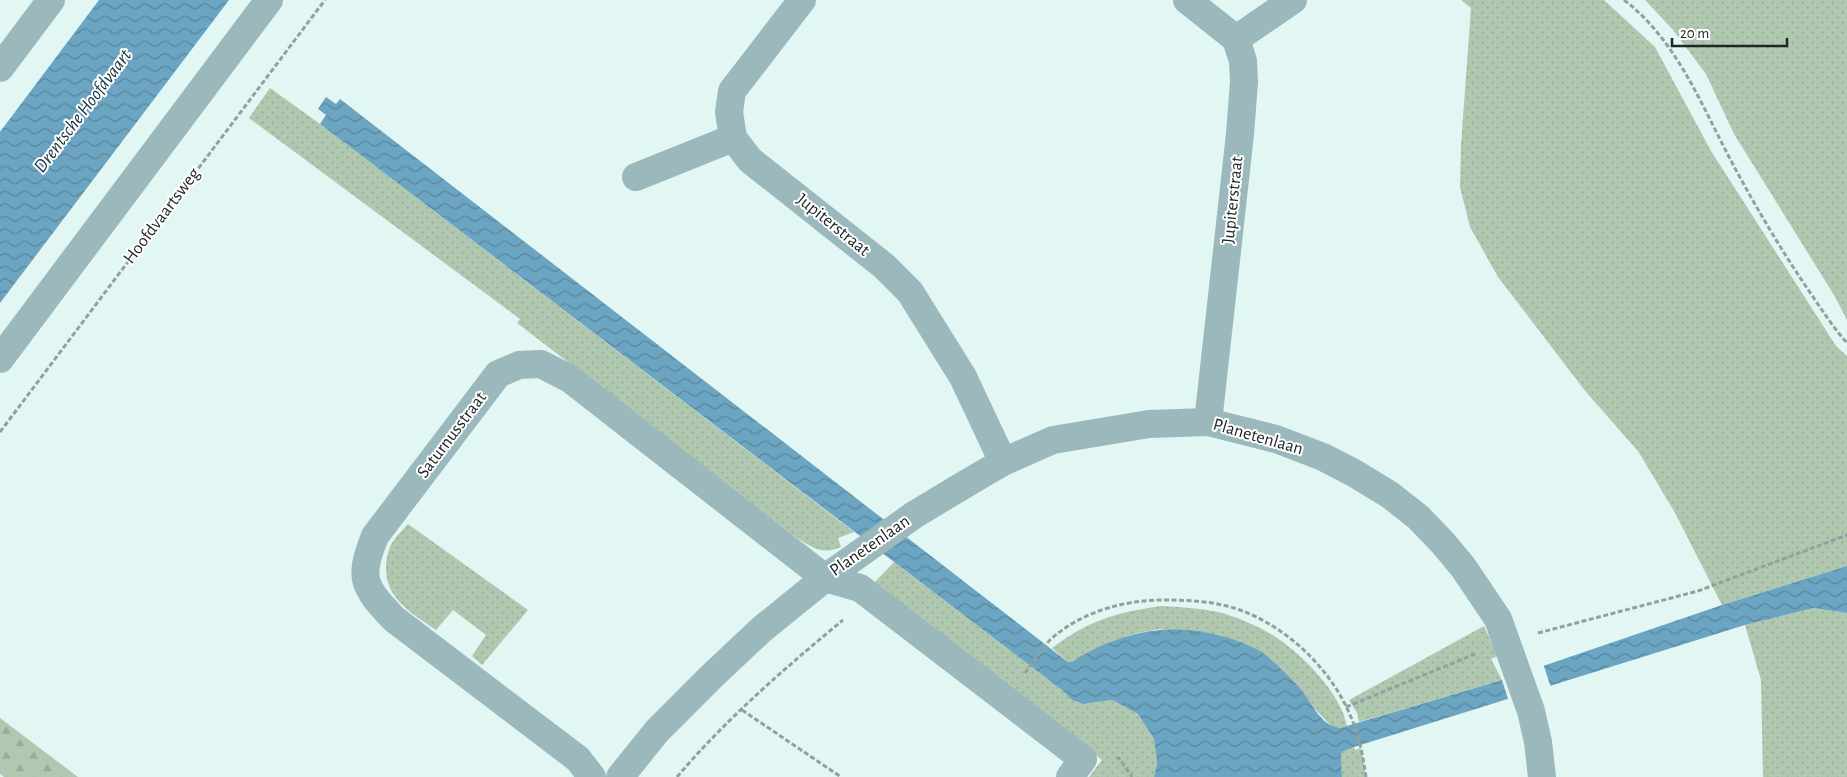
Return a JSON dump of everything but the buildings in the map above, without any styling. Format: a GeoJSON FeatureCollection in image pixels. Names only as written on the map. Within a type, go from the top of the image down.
{"type":"FeatureCollection","features":[{"type":"Feature","properties":{"kind":"street"},"geometry":{"type":"LineString","coordinates":[[0,68],[51,0]]}},
{"type":"Feature","properties":{"kind":"street"},"geometry":{"type":"LineString","coordinates":[[0,359],[269,0]]}},
{"type":"Feature","properties":{"kind":"street","name":"Jupiterstraat"},"geometry":{"type":"LineString","coordinates":[[802,0],[732,92],[729,112],[733,138],[750,160],[878,261],[910,292],[963,377],[1003,462]]}},
{"type":"Feature","properties":{"kind":"street"},"geometry":{"type":"LineString","coordinates":[[1187,0],[1236,39],[1293,0]]}},
{"type":"Feature","properties":{"kind":"street","name":"Jupiterstraat"},"geometry":{"type":"LineString","coordinates":[[1208,422],[1244,82],[1242,61],[1236,39]]}},
{"type":"Feature","properties":{"kind":"street"},"geometry":{"type":"LineString","coordinates":[[636,177],[733,138]]}},
{"type":"Feature","properties":{"kind":"street","name":"Saturnusstraat"},"geometry":{"type":"LineString","coordinates":[[592,777],[578,758],[394,619],[377,601],[365,580],[366,559],[375,536],[498,374],[520,365],[541,364],[570,378],[825,578]]}},
{"type":"Feature","properties":{"kind":"street","name":"Planetenlaan"},"geometry":{"type":"LineString","coordinates":[[620,777],[658,731],[762,629],[825,578],[914,515],[1003,462],[1053,440],[1149,424],[1208,422],[1276,439],[1323,457],[1390,495],[1418,517],[1463,567],[1498,619],[1531,711],[1538,742],[1542,777]]}},
{"type":"Feature","properties":{"kind":"street","name":"Planetenlaan"},"geometry":{"type":"LineString","coordinates":[[825,578],[860,588],[1083,759],[1070,777]]}},
{"type":"Feature","properties":{"kind":"path","name":"Hoofdvaartsweg"},"geometry":{"type":"LineString","coordinates":[[0,432],[325,0]]}},
{"type":"Feature","properties":{"kind":"path"},"geometry":{"type":"LineString","coordinates":[[1624,0],[1637,10],[1670,48],[1691,81],[1728,156],[1786,256],[1835,330],[1847,343]]}},
{"type":"Feature","properties":{"kind":"path"},"geometry":{"type":"LineString","coordinates":[[1346,707],[1508,646],[1698,591],[1847,535]]}},
{"type":"Feature","properties":{"kind":"path"},"geometry":{"type":"LineString","coordinates":[[677,777],[697,753],[792,662],[871,596]]}},
{"type":"Feature","properties":{"kind":"path"},"geometry":{"type":"LineString","coordinates":[[1024,674],[1050,640],[1076,621],[1112,607],[1148,600],[1190,600],[1241,610],[1279,630],[1314,660],[1340,695],[1351,715],[1361,748],[1366,777]]}},
{"type":"Feature","properties":{"kind":"path"},"geometry":{"type":"LineString","coordinates":[[742,710],[841,777]]}},
{"type":"Feature","properties":{"kind":"green space"},"geometry":{"type":"Polygon","coordinates":[[[1461,0],[1604,0],[1655,47],[1711,151],[1836,346],[1847,356],[1847,566],[1722,605],[1674,511],[1638,451],[1586,392],[1498,277],[1470,227],[1460,187],[1461,145],[1471,8],[1461,0]]]}},
{"type":"Feature","properties":{"kind":"green space"},"geometry":{"type":"Polygon","coordinates":[[[1645,0],[1847,0],[1847,320],[1834,295],[1734,134],[1706,74],[1673,30],[1645,0]]]}},
{"type":"Feature","properties":{"kind":"green space"},"geometry":{"type":"Polygon","coordinates":[[[270,88],[320,124],[854,532],[838,538],[841,547],[834,550],[822,550],[810,546],[793,535],[517,323],[520,319],[249,118],[270,88]]]}},
{"type":"Feature","properties":{"kind":"green space"},"geometry":{"type":"Polygon","coordinates":[[[408,524],[528,610],[482,665],[472,656],[486,635],[453,610],[436,630],[402,604],[390,588],[386,567],[388,553],[395,539],[408,524]]]}},
{"type":"Feature","properties":{"kind":"green space"},"geometry":{"type":"Polygon","coordinates":[[[894,562],[1062,690],[1072,700],[1083,704],[1112,700],[1138,714],[1154,739],[1157,763],[1154,777],[1089,777],[1102,760],[882,590],[875,582],[894,562]]]}},
{"type":"Feature","properties":{"kind":"green space"},"geometry":{"type":"Polygon","coordinates":[[[1161,606],[1218,612],[1249,623],[1271,634],[1288,646],[1320,677],[1337,701],[1347,726],[1340,728],[1332,727],[1279,667],[1161,629],[1137,633],[1112,641],[1072,662],[1068,662],[1052,648],[1078,631],[1103,619],[1161,606]]]}},
{"type":"Feature","properties":{"kind":"green space"},"geometry":{"type":"Polygon","coordinates":[[[1814,608],[1847,613],[1847,777],[1763,777],[1761,680],[1745,625],[1814,608]]]}},
{"type":"Feature","properties":{"kind":"green space"},"geometry":{"type":"Polygon","coordinates":[[[1484,626],[1498,656],[1491,659],[1502,680],[1359,722],[1357,713],[1349,700],[1484,626]]]}},
{"type":"Feature","properties":{"kind":"green space"},"geometry":{"type":"Polygon","coordinates":[[[0,718],[78,777],[4,777],[0,774],[0,718]]]}},
{"type":"Feature","properties":{"kind":"green space"},"geometry":{"type":"Polygon","coordinates":[[[1354,747],[1355,750],[1361,748],[1366,777],[1342,777],[1341,751],[1354,747]]]}},
{"type":"Feature","properties":{"kind":"water","name":"Drentsche Hoofdvaart"},"geometry":{"type":"Polygon","coordinates":[[[99,0],[229,0],[0,303],[0,132],[99,0]]]}},
{"type":"Feature","properties":{"kind":"water"},"geometry":{"type":"Polygon","coordinates":[[[326,97],[336,104],[340,99],[1068,662],[1072,662],[1090,651],[1127,636],[1165,630],[1205,632],[1238,641],[1260,651],[1299,687],[1321,718],[1327,723],[1340,728],[1502,680],[1722,605],[1847,566],[1847,613],[1814,608],[1745,625],[1354,747],[1341,752],[1342,777],[1154,777],[1157,763],[1154,739],[1138,714],[1112,700],[1083,704],[1072,700],[1062,690],[320,124],[326,115],[318,109],[326,97]]]}},
{"type":"Feature","properties":{"kind":"pier"},"geometry":{"type":"Polygon","coordinates":[[[1543,663],[1551,688],[1509,702],[1501,677],[1543,663]]]}}]}
